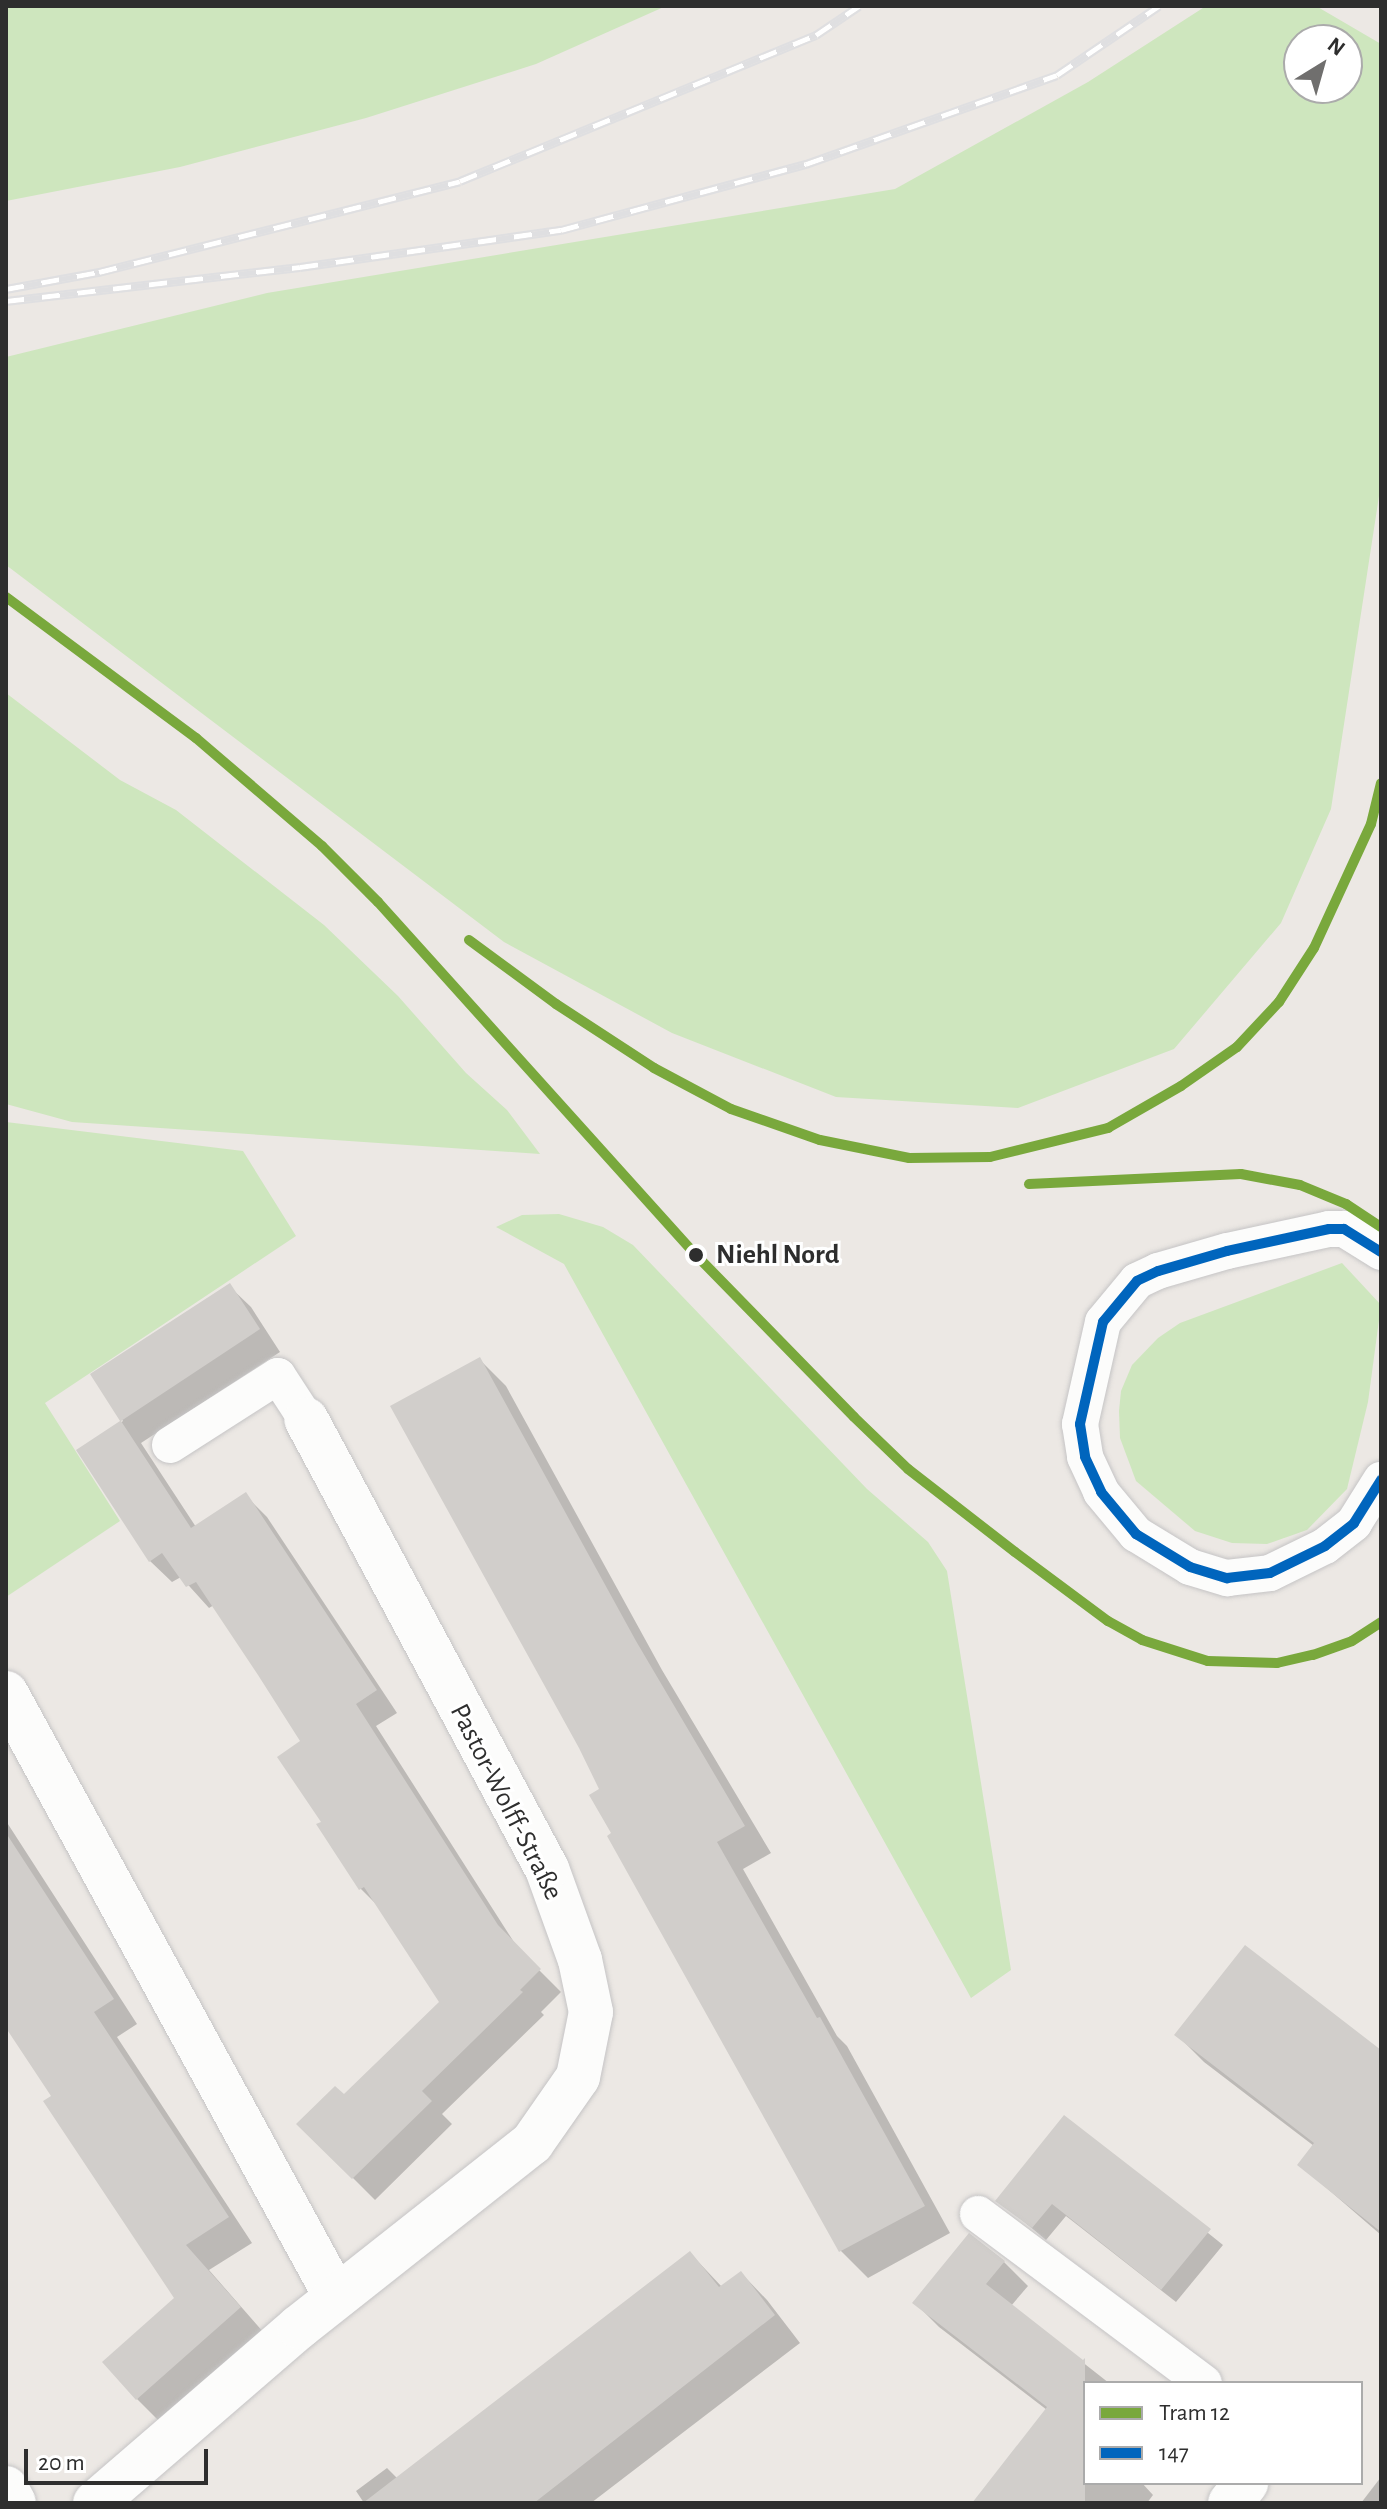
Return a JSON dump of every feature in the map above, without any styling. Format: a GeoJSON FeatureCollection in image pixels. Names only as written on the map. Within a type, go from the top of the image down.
{"type":"FeatureCollection","features":[{"type":"Feature","properties":{"kind":"street","name":"Pastor-Wolff-Straße"},"geometry":{"type":"LineString","coordinates":[[95,2503],[336,2297],[532,2143],[578,2077],[591,2012],[580,1960],[547,1869],[306,1419]]}},
{"type":"Feature","properties":{"kind":"street"},"geometry":{"type":"LineString","coordinates":[[6,1693],[336,2297]]}},
{"type":"Feature","properties":{"kind":"street"},"geometry":{"type":"LineString","coordinates":[[1230,2503],[1244,2485]]}},
{"type":"Feature","properties":{"kind":"street"},"geometry":{"type":"LineString","coordinates":[[6,2488],[14,2503]]}},
{"type":"Feature","properties":{"kind":"lane"},"geometry":{"type":"LineString","coordinates":[[1381,1252],[1344,1229],[1329,1229],[1227,1251],[1158,1271],[1137,1281],[1103,1322],[1080,1424],[1085,1457],[1101,1492],[1136,1534],[1190,1567],[1227,1578],[1270,1573],[1325,1546],[1354,1523],[1381,1480]]}},
{"type":"Feature","properties":{"kind":"lane"},"geometry":{"type":"LineString","coordinates":[[170,1445],[278,1376],[306,1419]]}},
{"type":"Feature","properties":{"kind":"lane"},"geometry":{"type":"LineString","coordinates":[[978,2214],[1201,2381]]}},
{"type":"Feature","properties":{"kind":"green space"},"geometry":{"type":"Polygon","coordinates":[[[6,6],[666,6],[536,64],[366,118],[180,167],[6,201],[6,6]]]}},
{"type":"Feature","properties":{"kind":"green space"},"geometry":{"type":"Polygon","coordinates":[[[1206,6],[1316,6],[1347,24],[1283,24],[1283,104],[1363,104],[1363,33],[1381,44],[1381,483],[1331,809],[1281,923],[1174,1049],[1018,1108],[836,1097],[672,1033],[504,942],[6,565],[6,357],[267,293],[895,189],[1088,82],[1206,6]]]}},
{"type":"Feature","properties":{"kind":"green space"},"geometry":{"type":"Polygon","coordinates":[[[6,693],[120,780],[176,810],[324,925],[398,996],[466,1073],[507,1110],[540,1154],[72,1122],[6,1104],[6,693]]]}},
{"type":"Feature","properties":{"kind":"green space"},"geometry":{"type":"Polygon","coordinates":[[[6,1122],[243,1151],[296,1236],[45,1403],[120,1521],[6,1597],[6,1122]]]}},
{"type":"Feature","properties":{"kind":"green space"},"geometry":{"type":"Polygon","coordinates":[[[559,1214],[603,1227],[633,1245],[867,1489],[928,1542],[947,1571],[1011,1970],[971,1998],[564,1264],[496,1227],[522,1215],[559,1214]]]}},
{"type":"Feature","properties":{"kind":"green space"},"geometry":{"type":"Polygon","coordinates":[[[1342,1263],[1381,1305],[1368,1402],[1347,1489],[1307,1530],[1267,1544],[1232,1543],[1195,1531],[1136,1481],[1120,1438],[1119,1411],[1121,1391],[1132,1365],[1158,1338],[1180,1323],[1342,1263]]]}},
{"type":"Feature","properties":{"kind":"building"},"geometry":{"type":"Polygon","coordinates":[[[230,1283],[260,1329],[121,1421],[191,1528],[246,1492],[377,1690],[356,1704],[498,1925],[541,1969],[520,1990],[523,1992],[422,2091],[432,2101],[352,2179],[296,2124],[335,2086],[344,2094],[439,2002],[364,1887],[359,1890],[316,1824],[321,1822],[277,1757],[300,1741],[258,1675],[196,1582],[186,1587],[162,1553],[149,1562],[76,1450],[120,1421],[90,1374],[230,1283]]]}},
{"type":"Feature","properties":{"kind":"building"},"geometry":{"type":"Polygon","coordinates":[[[480,1357],[636,1641],[745,1826],[717,1842],[817,2018],[820,2017],[925,2206],[839,2252],[607,1836],[611,1833],[589,1795],[599,1789],[579,1748],[390,1406],[480,1357]]]}},
{"type":"Feature","properties":{"kind":"building"},"geometry":{"type":"Polygon","coordinates":[[[6,1833],[114,1999],[94,2012],[229,2217],[186,2245],[241,2307],[136,2400],[102,2362],[174,2298],[43,2101],[51,2096],[6,2028],[6,1833]]]}},
{"type":"Feature","properties":{"kind":"building"},"geometry":{"type":"Polygon","coordinates":[[[1245,1945],[1381,2050],[1381,2232],[1297,2165],[1314,2143],[1174,2035],[1245,1945]]]}},
{"type":"Feature","properties":{"kind":"building"},"geometry":{"type":"Polygon","coordinates":[[[1064,2115],[1211,2229],[1161,2290],[1052,2204],[1032,2228],[995,2201],[1064,2115]]]}},
{"type":"Feature","properties":{"kind":"building"},"geometry":{"type":"Polygon","coordinates":[[[969,2233],[1005,2261],[986,2284],[1083,2360],[1085,2358],[1085,2503],[972,2503],[1047,2407],[912,2303],[969,2233]]]}},
{"type":"Feature","properties":{"kind":"building"},"geometry":{"type":"Polygon","coordinates":[[[690,2251],[719,2287],[741,2271],[775,2315],[534,2503],[363,2503],[690,2251]]]}},
{"type":"Feature","properties":{"kind":"railway"},"geometry":{"type":"LineString","coordinates":[[6,289],[99,272],[460,181],[816,35],[859,6]]}},
{"type":"Feature","properties":{"kind":"railway"},"geometry":{"type":"LineString","coordinates":[[6,301],[300,267],[561,230],[806,164],[1057,75],[1159,6]]}},
{"type":"Feature","properties":{"kind":"tram line","name":"12"},"geometry":{"type":"LineString","coordinates":[[6,597],[196,738],[322,846],[378,902],[696,1255],[854,1417],[908,1469],[1015,1552],[1108,1621],[1142,1640],[1208,1661],[1277,1663],[1313,1655],[1352,1641],[1381,1622]]}},
{"type":"Feature","properties":{"kind":"tram line","name":"12"},"geometry":{"type":"LineString","coordinates":[[469,940],[556,1004],[654,1068],[731,1109],[820,1140],[909,1158],[990,1157],[1108,1128],[1181,1086],[1237,1047],[1279,1002],[1314,948],[1371,824],[1381,783]]}},
{"type":"Feature","properties":{"kind":"tram line","name":"12"},"geometry":{"type":"LineString","coordinates":[[1029,1184],[1241,1174],[1300,1185],[1346,1204],[1381,1227]]}},
{"type":"Feature","properties":{"kind":"transit line","name":"147"},"geometry":{"type":"LineString","coordinates":[[1381,1252],[1344,1229],[1329,1229],[1227,1251],[1158,1271],[1137,1281],[1103,1322],[1080,1424],[1085,1457],[1101,1492],[1136,1534],[1190,1567],[1227,1578],[1270,1573],[1325,1546],[1354,1523],[1381,1480]]}},
{"type":"Feature","properties":{"kind":"place","name":"Niehl Nord"},"geometry":{"type":"Point","coordinates":[696,1255]}}]}
